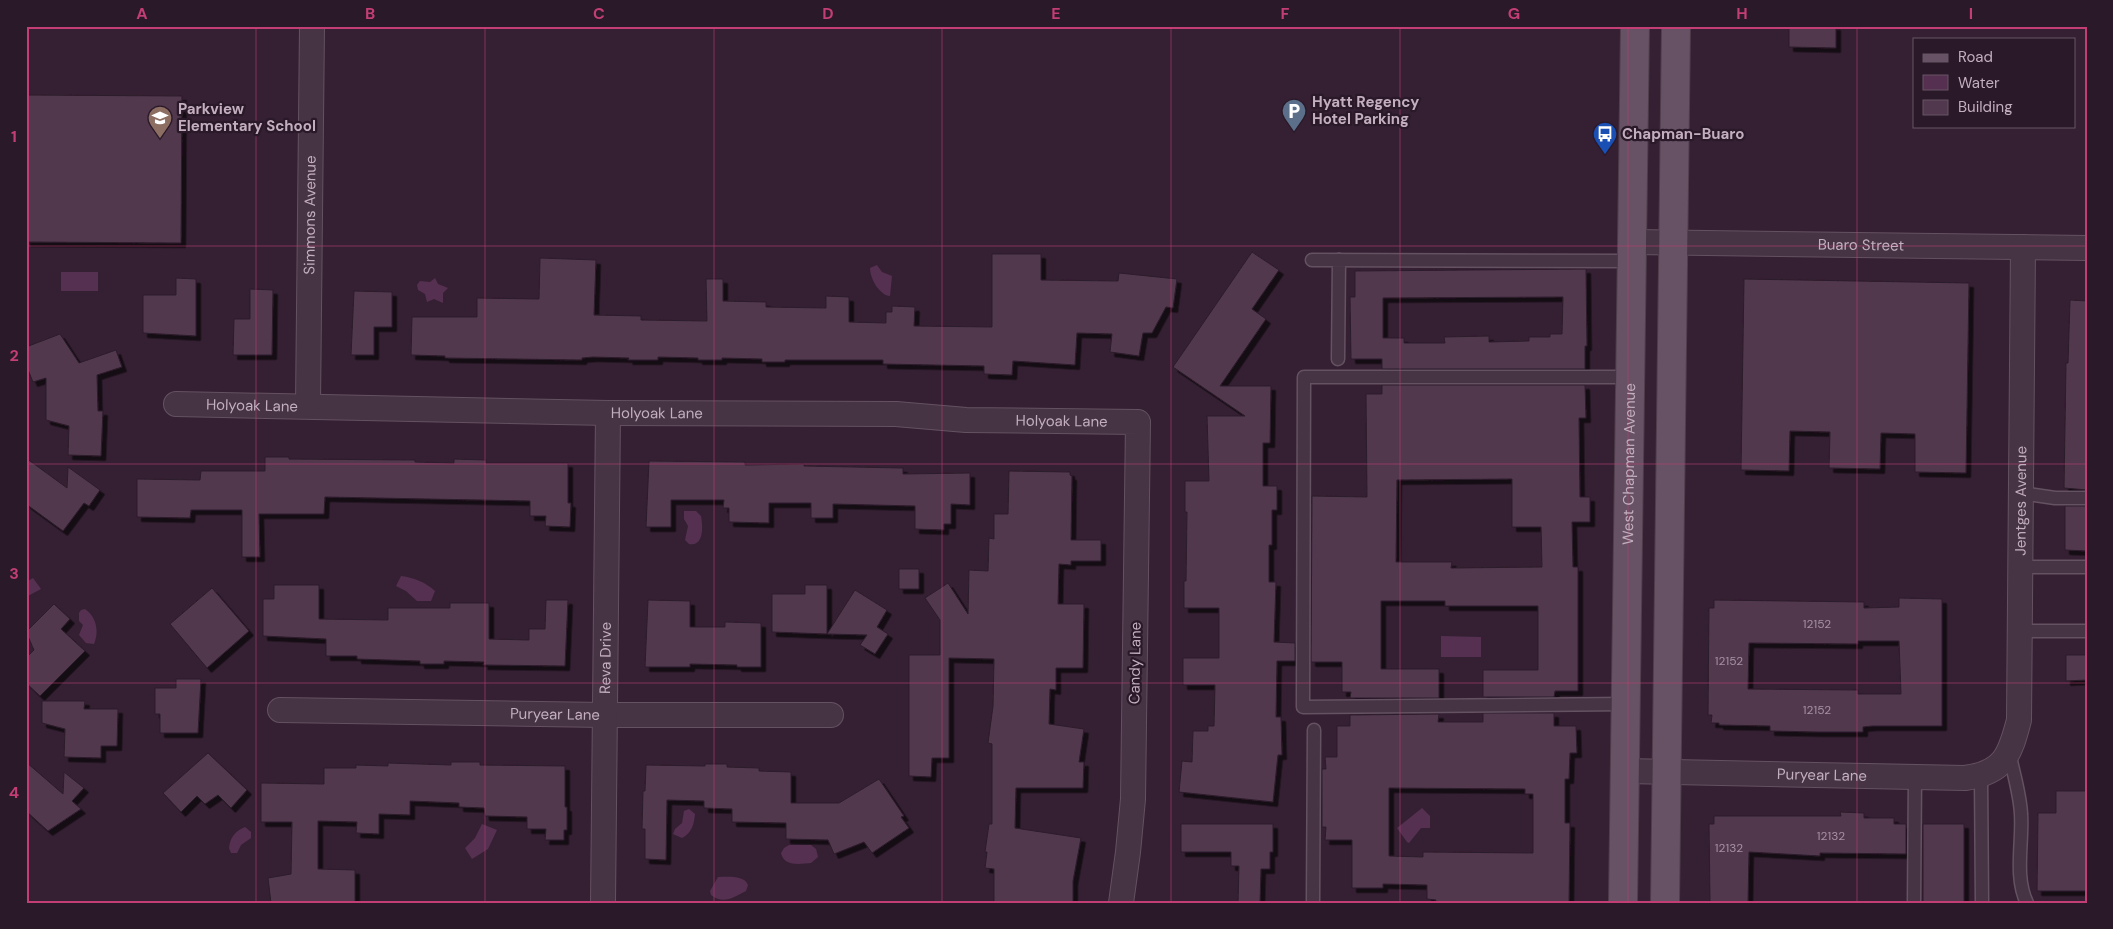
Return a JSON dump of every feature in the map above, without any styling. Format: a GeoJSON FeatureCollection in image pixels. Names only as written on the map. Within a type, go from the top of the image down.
{"type":"FeatureCollection","features":[{"type":"Feature","properties":{"kind":"main road","name":"West Chapman Avenue"},"geometry":{"type":"LineString","coordinates":[[1623,903],[1635,26]]}},
{"type":"Feature","properties":{"kind":"main road"},"geometry":{"type":"LineString","coordinates":[[1664,903],[1676,26]]}},
{"type":"Feature","properties":{"kind":"street","name":"Simmons Avenue"},"geometry":{"type":"LineString","coordinates":[[308,405],[312,26]]}},
{"type":"Feature","properties":{"kind":"street","name":"Buaro Street"},"geometry":{"type":"LineString","coordinates":[[1633,252],[1673,243],[2087,248]]}},
{"type":"Feature","properties":{"kind":"street","name":"Jentges Avenue"},"geometry":{"type":"LineString","coordinates":[[2009,752],[2019,720],[2024,247]]}},
{"type":"Feature","properties":{"kind":"street","name":"Holyoak Lane"},"geometry":{"type":"LineString","coordinates":[[176,404],[308,405],[608,413],[896,414],[966,420],[1138,422]]}},
{"type":"Feature","properties":{"kind":"street","name":"Reva Drive"},"geometry":{"type":"LineString","coordinates":[[603,903],[608,413]]}},
{"type":"Feature","properties":{"kind":"street","name":"Candy Lane"},"geometry":{"type":"LineString","coordinates":[[1121,903],[1133,799],[1138,422]]}},
{"type":"Feature","properties":{"kind":"street","name":"Puryear Lane"},"geometry":{"type":"LineString","coordinates":[[280,710],[604,715],[831,715]]}},
{"type":"Feature","properties":{"kind":"street"},"geometry":{"type":"LineString","coordinates":[[1981,776],[1996,769],[2009,752]]}},
{"type":"Feature","properties":{"kind":"street","name":"Puryear Lane"},"geometry":{"type":"LineString","coordinates":[[1626,771],[1966,778],[1981,776]]}},
{"type":"Feature","properties":{"kind":"lane"},"geometry":{"type":"LineString","coordinates":[[1312,260],[1633,252]]}},
{"type":"Feature","properties":{"kind":"lane"},"geometry":{"type":"LineString","coordinates":[[1338,358],[1339,260]]}},
{"type":"Feature","properties":{"kind":"lane"},"geometry":{"type":"LineString","coordinates":[[1626,704],[1303,707],[1304,377],[1630,377]]}},
{"type":"Feature","properties":{"kind":"lane"},"geometry":{"type":"LineString","coordinates":[[2021,493],[2055,498],[2087,498]]}},
{"type":"Feature","properties":{"kind":"lane"},"geometry":{"type":"LineString","coordinates":[[2021,567],[2087,567]]}},
{"type":"Feature","properties":{"kind":"lane"},"geometry":{"type":"LineString","coordinates":[[2020,631],[2087,631]]}},
{"type":"Feature","properties":{"kind":"lane"},"geometry":{"type":"LineString","coordinates":[[1313,903],[1314,730]]}},
{"type":"Feature","properties":{"kind":"lane"},"geometry":{"type":"LineString","coordinates":[[2009,752],[2021,812],[2021,880],[2023,895],[2027,903]]}},
{"type":"Feature","properties":{"kind":"lane"},"geometry":{"type":"LineString","coordinates":[[1914,903],[1915,776]]}},
{"type":"Feature","properties":{"kind":"lane"},"geometry":{"type":"LineString","coordinates":[[1981,776],[1982,903]]}},
{"type":"Feature","properties":{"kind":"water"},"geometry":{"type":"Polygon","coordinates":[[[877,265],[882,272],[892,276],[890,296],[882,293],[873,281],[870,268],[877,265]]]}},
{"type":"Feature","properties":{"kind":"water"},"geometry":{"type":"Polygon","coordinates":[[[61,272],[98,272],[98,291],[61,291],[61,272]]]}},
{"type":"Feature","properties":{"kind":"water"},"geometry":{"type":"Polygon","coordinates":[[[435,278],[438,284],[448,288],[443,293],[443,303],[434,299],[427,302],[425,294],[418,290],[417,285],[420,281],[430,282],[435,278]]]}},
{"type":"Feature","properties":{"kind":"water"},"geometry":{"type":"Polygon","coordinates":[[[684,511],[696,511],[701,516],[700,539],[694,544],[689,544],[685,540],[688,526],[684,519],[684,511]]]}},
{"type":"Feature","properties":{"kind":"water"},"geometry":{"type":"Polygon","coordinates":[[[401,576],[420,581],[435,591],[431,601],[417,601],[406,591],[396,586],[401,576]]]}},
{"type":"Feature","properties":{"kind":"water"},"geometry":{"type":"Polygon","coordinates":[[[33,578],[41,589],[26,597],[26,582],[33,578]]]}},
{"type":"Feature","properties":{"kind":"water"},"geometry":{"type":"Polygon","coordinates":[[[85,609],[92,616],[96,625],[97,630],[94,644],[86,643],[79,635],[83,625],[79,621],[79,613],[85,609]]]}},
{"type":"Feature","properties":{"kind":"water"},"geometry":{"type":"Polygon","coordinates":[[[1441,636],[1481,637],[1481,657],[1441,657],[1441,636]]]}},
{"type":"Feature","properties":{"kind":"water"},"geometry":{"type":"Polygon","coordinates":[[[1422,808],[1430,816],[1430,828],[1421,828],[1409,843],[1397,828],[1422,808]]]}},
{"type":"Feature","properties":{"kind":"water"},"geometry":{"type":"Polygon","coordinates":[[[689,809],[695,814],[694,821],[690,831],[682,838],[673,834],[675,829],[682,823],[684,811],[689,809]]]}},
{"type":"Feature","properties":{"kind":"water"},"geometry":{"type":"Polygon","coordinates":[[[482,824],[497,830],[488,849],[472,859],[465,848],[475,838],[482,824]]]}},
{"type":"Feature","properties":{"kind":"water"},"geometry":{"type":"Polygon","coordinates":[[[245,827],[251,832],[251,838],[241,845],[237,853],[231,853],[229,848],[232,838],[245,827]]]}},
{"type":"Feature","properties":{"kind":"water"},"geometry":{"type":"Polygon","coordinates":[[[789,845],[811,845],[816,849],[818,857],[811,863],[789,863],[785,861],[781,853],[789,845]]]}},
{"type":"Feature","properties":{"kind":"water"},"geometry":{"type":"Polygon","coordinates":[[[718,877],[735,877],[743,880],[748,885],[746,891],[725,900],[716,898],[711,895],[710,891],[718,877]]]}},
{"type":"Feature","properties":{"kind":"building"},"geometry":{"type":"Polygon","coordinates":[[[1789,26],[1836,26],[1836,48],[1789,47],[1789,26]]]}},
{"type":"Feature","properties":{"kind":"building"},"geometry":{"type":"Polygon","coordinates":[[[26,95],[182,96],[181,243],[26,242],[26,95]]]}},
{"type":"Feature","properties":{"kind":"building"},"geometry":{"type":"Polygon","coordinates":[[[1252,252],[1279,270],[1252,309],[1266,319],[1220,386],[1271,386],[1270,443],[1263,443],[1263,486],[1277,486],[1277,510],[1272,510],[1272,545],[1269,545],[1269,582],[1276,582],[1274,642],[1295,643],[1295,661],[1277,661],[1276,717],[1281,717],[1282,755],[1278,755],[1273,802],[1179,792],[1182,761],[1192,762],[1193,731],[1208,731],[1208,726],[1214,726],[1215,685],[1183,685],[1183,658],[1219,658],[1219,608],[1184,608],[1187,512],[1185,512],[1185,481],[1209,481],[1207,416],[1245,416],[1173,367],[1252,252]]]}},
{"type":"Feature","properties":{"kind":"building"},"geometry":{"type":"Polygon","coordinates":[[[992,254],[1041,254],[1041,280],[1118,281],[1119,273],[1177,279],[1173,308],[1166,307],[1152,333],[1143,333],[1139,356],[1110,352],[1112,334],[1077,333],[1075,365],[1013,361],[1012,375],[984,374],[984,366],[883,364],[883,360],[785,360],[785,362],[762,362],[762,359],[722,358],[722,360],[698,360],[698,358],[658,357],[658,360],[628,360],[629,358],[593,357],[582,358],[582,360],[445,358],[445,356],[411,355],[412,317],[477,317],[477,298],[539,299],[540,258],[596,260],[594,315],[641,316],[641,320],[707,321],[706,279],[723,279],[723,301],[766,302],[766,307],[826,308],[826,296],[849,297],[849,322],[886,323],[886,312],[892,312],[892,306],[915,307],[914,326],[992,327],[992,254]]]}},
{"type":"Feature","properties":{"kind":"building"},"geometry":{"type":"Polygon","coordinates":[[[1586,269],[1587,346],[1585,346],[1585,369],[1382,369],[1382,359],[1351,359],[1350,297],[1355,297],[1355,271],[1586,269]],[[1563,297],[1383,298],[1383,338],[1404,338],[1404,343],[1445,343],[1444,337],[1489,336],[1489,342],[1529,341],[1529,337],[1550,337],[1550,334],[1562,334],[1563,297]]]}},
{"type":"Feature","properties":{"kind":"building"},"geometry":{"type":"Polygon","coordinates":[[[176,278],[196,279],[196,336],[143,333],[143,295],[176,295],[176,278]]]}},
{"type":"Feature","properties":{"kind":"building"},"geometry":{"type":"Polygon","coordinates":[[[1744,279],[1969,283],[1966,473],[1915,472],[1915,434],[1881,433],[1880,469],[1829,468],[1830,432],[1790,431],[1789,471],[1741,470],[1744,279]]]}},
{"type":"Feature","properties":{"kind":"building"},"geometry":{"type":"Polygon","coordinates":[[[250,289],[273,290],[272,355],[233,355],[234,319],[250,319],[250,289]]]}},
{"type":"Feature","properties":{"kind":"building"},"geometry":{"type":"Polygon","coordinates":[[[354,291],[392,292],[392,327],[374,327],[374,355],[351,355],[354,291]]]}},
{"type":"Feature","properties":{"kind":"building"},"geometry":{"type":"Polygon","coordinates":[[[2070,300],[2087,301],[2087,490],[2064,488],[2066,363],[2068,363],[2070,300]]]}},
{"type":"Feature","properties":{"kind":"building"},"geometry":{"type":"Polygon","coordinates":[[[60,334],[79,363],[116,350],[122,367],[97,375],[98,411],[103,411],[101,456],[68,455],[69,426],[46,420],[46,378],[33,382],[26,365],[26,347],[60,334]]]}},
{"type":"Feature","properties":{"kind":"building"},"geometry":{"type":"Polygon","coordinates":[[[1382,385],[1585,385],[1586,418],[1579,418],[1580,497],[1590,497],[1590,522],[1572,522],[1573,567],[1578,567],[1578,691],[1555,691],[1554,697],[1483,697],[1483,670],[1538,670],[1538,606],[1445,606],[1445,601],[1381,601],[1381,669],[1439,669],[1439,698],[1350,698],[1351,692],[1342,692],[1342,662],[1311,662],[1312,496],[1367,497],[1366,394],[1382,394],[1382,385]],[[1512,479],[1397,480],[1396,562],[1452,562],[1451,568],[1542,567],[1541,527],[1512,527],[1512,479]]]}},
{"type":"Feature","properties":{"kind":"building"},"geometry":{"type":"Polygon","coordinates":[[[265,457],[289,457],[289,459],[415,460],[415,462],[454,463],[454,459],[486,460],[486,463],[568,463],[568,503],[571,503],[570,527],[545,526],[546,516],[530,516],[530,501],[325,497],[324,514],[259,514],[260,557],[242,557],[242,510],[191,510],[190,518],[137,517],[137,479],[200,480],[201,471],[265,471],[265,457]]]}},
{"type":"Feature","properties":{"kind":"building"},"geometry":{"type":"Polygon","coordinates":[[[26,458],[67,488],[68,467],[100,490],[89,506],[84,503],[63,531],[26,504],[26,458]]]}},
{"type":"Feature","properties":{"kind":"building"},"geometry":{"type":"Polygon","coordinates":[[[649,461],[745,462],[745,465],[804,464],[804,466],[903,468],[903,474],[970,473],[970,505],[951,504],[951,524],[944,524],[944,530],[915,529],[915,506],[833,504],[833,518],[811,518],[811,503],[769,503],[769,523],[729,522],[729,508],[723,508],[724,500],[671,500],[671,527],[646,527],[649,461]]]}},
{"type":"Feature","properties":{"kind":"building"},"geometry":{"type":"Polygon","coordinates":[[[1009,471],[1070,472],[1072,476],[1071,540],[1101,540],[1101,561],[1071,561],[1071,565],[1059,564],[1058,604],[1084,604],[1083,668],[1056,668],[1056,690],[1050,689],[1049,724],[1084,729],[1079,762],[1084,762],[1083,788],[1016,788],[1015,828],[1081,838],[1073,881],[1073,903],[994,903],[994,869],[985,868],[987,852],[985,852],[989,824],[992,824],[992,744],[988,743],[993,706],[994,659],[949,658],[949,758],[932,758],[931,777],[909,776],[909,655],[940,655],[940,620],[925,598],[948,583],[968,614],[969,570],[988,571],[989,538],[994,539],[994,514],[1008,514],[1009,471]]]}},
{"type":"Feature","properties":{"kind":"building"},"geometry":{"type":"Polygon","coordinates":[[[2065,506],[2087,506],[2087,551],[2065,550],[2065,506]]]}},
{"type":"Feature","properties":{"kind":"building"},"geometry":{"type":"Polygon","coordinates":[[[899,569],[919,569],[919,589],[899,589],[899,569]]]}},
{"type":"Feature","properties":{"kind":"building"},"geometry":{"type":"Polygon","coordinates":[[[274,585],[319,585],[319,619],[388,620],[388,608],[450,608],[450,603],[489,603],[489,639],[529,640],[529,629],[545,629],[546,600],[568,600],[565,666],[483,665],[484,662],[444,661],[444,664],[420,664],[420,661],[357,659],[357,656],[326,656],[326,639],[263,636],[263,599],[274,599],[274,585]]]}},
{"type":"Feature","properties":{"kind":"building"},"geometry":{"type":"Polygon","coordinates":[[[805,585],[827,585],[827,634],[772,632],[772,594],[805,594],[805,585]]]}},
{"type":"Feature","properties":{"kind":"building"},"geometry":{"type":"Polygon","coordinates":[[[212,588],[249,631],[207,668],[170,624],[212,588]]]}},
{"type":"Feature","properties":{"kind":"building"},"geometry":{"type":"Polygon","coordinates":[[[855,590],[887,610],[877,627],[888,634],[875,654],[860,645],[867,635],[827,634],[855,590]]]}},
{"type":"Feature","properties":{"kind":"building"},"geometry":{"type":"Polygon","coordinates":[[[1899,598],[1942,599],[1942,726],[1872,726],[1863,727],[1863,732],[1817,732],[1770,731],[1770,726],[1719,725],[1719,723],[1711,723],[1712,715],[1708,715],[1709,608],[1714,608],[1714,600],[1864,602],[1864,608],[1899,607],[1899,598]],[[1858,641],[1858,644],[1749,643],[1748,689],[1858,690],[1858,694],[1901,694],[1899,641],[1858,641]]]}},
{"type":"Feature","properties":{"kind":"building"},"geometry":{"type":"Polygon","coordinates":[[[648,600],[690,601],[690,627],[725,627],[725,622],[761,623],[761,667],[690,664],[690,667],[645,667],[648,600]]]}},
{"type":"Feature","properties":{"kind":"building"},"geometry":{"type":"Polygon","coordinates":[[[54,604],[70,619],[61,629],[85,651],[40,696],[26,683],[26,658],[34,650],[26,632],[54,604]]]}},
{"type":"Feature","properties":{"kind":"building"},"geometry":{"type":"Polygon","coordinates":[[[2066,655],[2087,655],[2087,680],[2066,681],[2066,655]]]}},
{"type":"Feature","properties":{"kind":"building"},"geometry":{"type":"Polygon","coordinates":[[[176,679],[201,679],[198,733],[160,733],[160,714],[155,714],[155,688],[176,688],[176,679]]]}},
{"type":"Feature","properties":{"kind":"building"},"geometry":{"type":"Polygon","coordinates":[[[42,701],[85,701],[84,709],[118,709],[117,746],[101,746],[101,758],[64,757],[65,729],[42,723],[42,701]]]}},
{"type":"Feature","properties":{"kind":"building"},"geometry":{"type":"Polygon","coordinates":[[[1483,713],[1554,713],[1554,726],[1576,726],[1577,753],[1570,753],[1569,779],[1565,779],[1565,823],[1570,823],[1569,903],[1436,903],[1436,900],[1427,899],[1427,885],[1383,884],[1383,888],[1352,888],[1352,840],[1325,840],[1326,827],[1322,827],[1322,769],[1326,769],[1325,757],[1337,757],[1337,726],[1350,726],[1350,715],[1439,714],[1438,722],[1483,722],[1483,713]],[[1389,788],[1389,856],[1423,857],[1423,852],[1533,853],[1533,794],[1525,794],[1525,789],[1389,788]]]}},
{"type":"Feature","properties":{"kind":"building"},"geometry":{"type":"Polygon","coordinates":[[[208,753],[247,790],[231,808],[218,795],[205,804],[197,796],[181,812],[163,793],[208,753]]]}},
{"type":"Feature","properties":{"kind":"building"},"geometry":{"type":"Polygon","coordinates":[[[26,762],[63,794],[64,772],[84,788],[72,801],[81,809],[48,831],[26,811],[26,762]]]}},
{"type":"Feature","properties":{"kind":"building"},"geometry":{"type":"Polygon","coordinates":[[[451,762],[480,762],[480,765],[565,766],[567,830],[564,830],[564,840],[545,840],[546,829],[527,829],[527,817],[485,816],[484,808],[459,807],[459,803],[410,801],[410,815],[379,814],[379,834],[356,833],[357,822],[318,821],[318,869],[355,870],[355,903],[271,903],[268,878],[291,874],[292,822],[261,822],[261,783],[324,784],[324,768],[356,768],[356,765],[388,766],[388,763],[451,765],[451,762]]]}},
{"type":"Feature","properties":{"kind":"building"},"geometry":{"type":"Polygon","coordinates":[[[705,764],[727,764],[727,767],[759,768],[759,771],[791,772],[791,803],[839,803],[879,779],[904,816],[901,817],[909,828],[872,853],[864,842],[834,854],[828,840],[786,839],[786,823],[732,822],[732,809],[704,808],[704,801],[667,800],[666,860],[645,859],[645,829],[642,829],[646,765],[705,766],[705,764]]]}},
{"type":"Feature","properties":{"kind":"building"},"geometry":{"type":"Polygon","coordinates":[[[2056,791],[2087,791],[2087,891],[2037,891],[2038,813],[2056,813],[2056,791]]]}},
{"type":"Feature","properties":{"kind":"building"},"geometry":{"type":"Polygon","coordinates":[[[1840,812],[1864,813],[1864,818],[1894,818],[1894,824],[1906,824],[1906,854],[1820,853],[1820,856],[1749,852],[1748,903],[1710,903],[1709,824],[1714,824],[1714,816],[1841,816],[1840,812]]]}},
{"type":"Feature","properties":{"kind":"building"},"geometry":{"type":"Polygon","coordinates":[[[1181,824],[1273,824],[1273,852],[1270,852],[1270,869],[1261,869],[1260,903],[1238,903],[1239,866],[1231,866],[1231,852],[1181,852],[1181,824]]]}},
{"type":"Feature","properties":{"kind":"building"},"geometry":{"type":"Polygon","coordinates":[[[1923,824],[1964,824],[1964,903],[1923,903],[1923,824]]]}},
{"type":"Feature","properties":{"kind":"place","name":"Hyatt Regency Hotel Parking"},"geometry":{"type":"Point","coordinates":[1294,132]}},
{"type":"Feature","properties":{"kind":"place","name":"Parkview Elementary School"},"geometry":{"type":"Point","coordinates":[160,139]}},
{"type":"Feature","properties":{"kind":"place","name":"Chapman-Buaro"},"geometry":{"type":"Point","coordinates":[1605,155]}}]}
